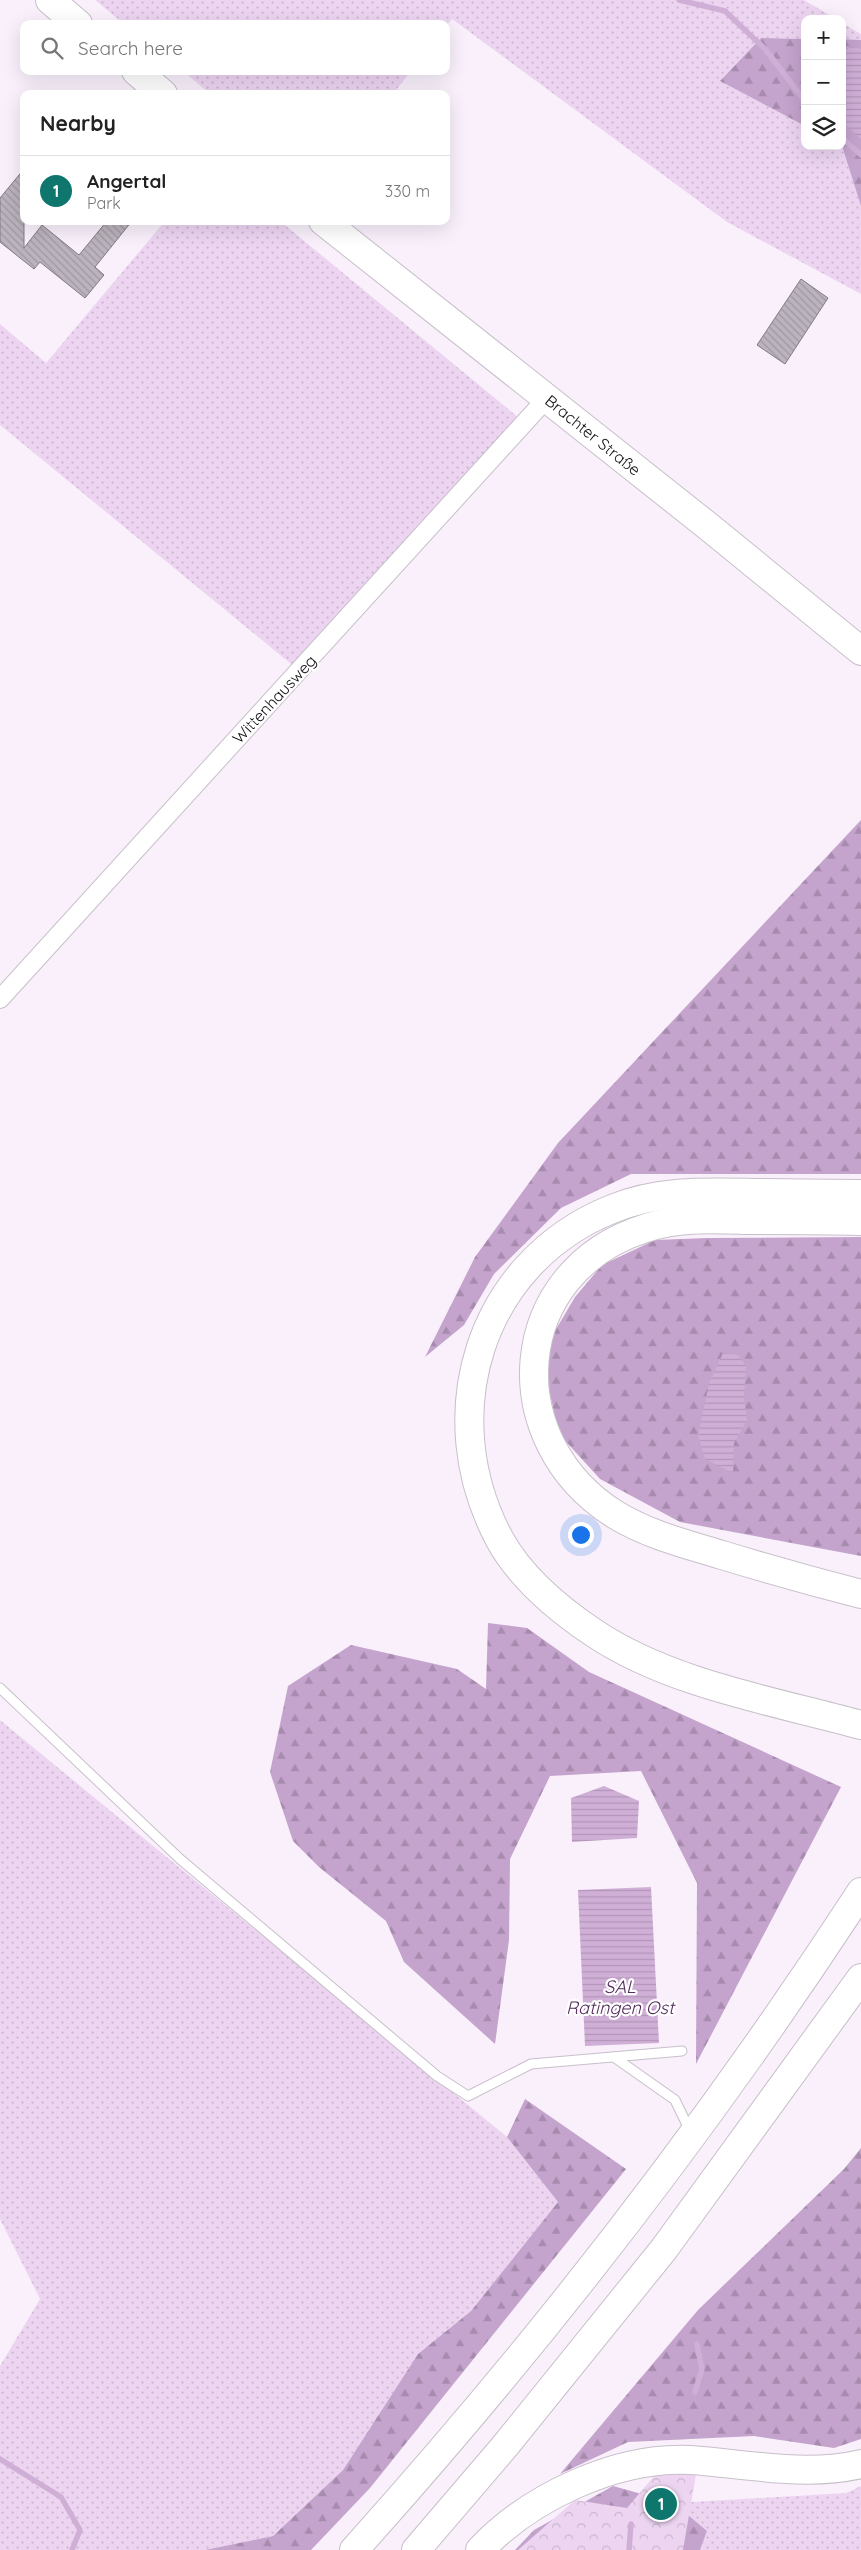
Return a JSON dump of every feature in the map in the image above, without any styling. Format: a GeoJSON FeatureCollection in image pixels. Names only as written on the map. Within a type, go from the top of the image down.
{"type":"FeatureCollection","features":[{"type":"Feature","properties":{"kind":"main road"},"geometry":{"type":"LineString","coordinates":[[50,0],[73,20]]}},
{"type":"Feature","properties":{"kind":"main road"},"geometry":{"type":"LineString","coordinates":[[141,75],[158,90]]}},
{"type":"Feature","properties":{"kind":"main road","name":"Brachter Straße"},"geometry":{"type":"LineString","coordinates":[[328,225],[547,398],[861,651]]}},
{"type":"Feature","properties":{"kind":"main road"},"geometry":{"type":"LineString","coordinates":[[861,1194],[692,1192],[653,1196],[614,1208],[574,1227],[525,1269],[510,1287],[496,1311],[476,1365],[470,1395],[469,1419],[472,1465],[478,1491],[501,1542],[527,1577],[548,1598],[573,1618],[619,1648],[664,1669],[713,1685],[861,1725]]}},
{"type":"Feature","properties":{"kind":"main road"},"geometry":{"type":"LineString","coordinates":[[861,1221],[700,1219],[647,1227],[615,1241],[586,1260],[570,1277],[549,1309],[537,1343],[534,1389],[538,1414],[546,1437],[556,1457],[571,1477],[589,1495],[616,1515],[664,1538],[861,1594]]}},
{"type":"Feature","properties":{"kind":"main road"},"geometry":{"type":"LineString","coordinates":[[354,2550],[458,2432],[619,2232],[692,2135],[861,1892]]}},
{"type":"Feature","properties":{"kind":"main road"},"geometry":{"type":"LineString","coordinates":[[416,2550],[505,2446],[664,2249],[861,1978]]}},
{"type":"Feature","properties":{"kind":"main road"},"geometry":{"type":"LineString","coordinates":[[480,2550],[496,2533],[536,2506],[576,2483],[632,2464],[688,2460],[806,2469],[861,2464]]}},
{"type":"Feature","properties":{"kind":"street","name":"Wittenhausweg"},"geometry":{"type":"LineString","coordinates":[[0,999],[547,398]]}},
{"type":"Feature","properties":{"kind":"lane"},"geometry":{"type":"LineString","coordinates":[[0,1688],[180,1859],[437,2076],[468,2096],[531,2064],[682,2051]]}},
{"type":"Feature","properties":{"kind":"lane"},"geometry":{"type":"LineString","coordinates":[[614,2057],[675,2100],[692,2135]]}},
{"type":"Feature","properties":{"kind":"green space"},"geometry":{"type":"Polygon","coordinates":[[[95,0],[804,0],[829,15],[801,15],[801,39],[761,38],[720,81],[801,124],[801,150],[843,150],[861,206],[861,294],[727,222],[452,19],[119,20],[95,0]]]}},
{"type":"Feature","properties":{"kind":"green space"},"geometry":{"type":"Polygon","coordinates":[[[846,25],[861,34],[861,40],[846,39],[846,25]]]}},
{"type":"Feature","properties":{"kind":"green space"},"geometry":{"type":"Polygon","coordinates":[[[761,38],[801,39],[801,124],[720,81],[761,38]]]}},
{"type":"Feature","properties":{"kind":"green space"},"geometry":{"type":"Polygon","coordinates":[[[846,39],[861,40],[861,206],[843,150],[846,150],[846,39]]]}},
{"type":"Feature","properties":{"kind":"green space"},"geometry":{"type":"Polygon","coordinates":[[[188,75],[408,75],[396,90],[205,90],[188,75]]]}},
{"type":"Feature","properties":{"kind":"green space"},"geometry":{"type":"Polygon","coordinates":[[[162,225],[285,225],[519,418],[296,668],[0,425],[0,324],[46,363],[162,225]]]}},
{"type":"Feature","properties":{"kind":"green space"},"geometry":{"type":"Polygon","coordinates":[[[861,820],[861,1174],[631,1174],[561,1208],[494,1274],[464,1325],[425,1357],[475,1257],[558,1143],[861,820]]]}},
{"type":"Feature","properties":{"kind":"green space"},"geometry":{"type":"Polygon","coordinates":[[[861,1237],[861,1556],[680,1522],[600,1479],[559,1434],[546,1376],[552,1336],[575,1297],[602,1265],[655,1240],[861,1237]]]}},
{"type":"Feature","properties":{"kind":"green space"},"geometry":{"type":"Polygon","coordinates":[[[488,1623],[527,1628],[589,1672],[841,1787],[696,2064],[697,1883],[641,1771],[550,1776],[510,1859],[509,1940],[495,2044],[404,1962],[386,1921],[319,1867],[293,1841],[270,1772],[288,1686],[351,1645],[457,1669],[486,1689],[488,1623]]]}},
{"type":"Feature","properties":{"kind":"green space"},"geometry":{"type":"Polygon","coordinates":[[[0,1720],[507,2137],[558,2202],[471,2311],[418,2354],[343,2470],[273,2536],[205,2550],[0,2550],[0,2366],[40,2299],[0,2219],[0,1720]]]}},
{"type":"Feature","properties":{"kind":"green space"},"geometry":{"type":"Polygon","coordinates":[[[525,2099],[626,2169],[370,2488],[311,2550],[205,2550],[273,2536],[343,2470],[418,2354],[471,2311],[558,2202],[507,2137],[525,2099]]]}},
{"type":"Feature","properties":{"kind":"green space"},"geometry":{"type":"Polygon","coordinates":[[[861,2148],[861,2439],[834,2448],[754,2436],[628,2442],[560,2474],[698,2310],[844,2169],[861,2148]]]}},
{"type":"Feature","properties":{"kind":"green space"},"geometry":{"type":"Polygon","coordinates":[[[698,2463],[683,2550],[518,2550],[575,2500],[627,2508],[660,2469],[698,2463]]]}},
{"type":"Feature","properties":{"kind":"green space"},"geometry":{"type":"Polygon","coordinates":[[[613,2486],[674,2503],[707,2531],[700,2550],[515,2550],[534,2530],[613,2486]]]}},
{"type":"Feature","properties":{"kind":"green space"},"geometry":{"type":"Polygon","coordinates":[[[861,2486],[861,2550],[700,2550],[707,2531],[674,2503],[846,2493],[861,2486]]]}},
{"type":"Feature","properties":{"kind":"water"},"geometry":{"type":"Polygon","coordinates":[[[852,46],[861,49],[861,139],[846,126],[846,50],[852,46]]]}},
{"type":"Feature","properties":{"kind":"water"},"geometry":{"type":"Polygon","coordinates":[[[723,1353],[738,1355],[746,1366],[744,1398],[747,1420],[734,1443],[733,1473],[705,1459],[698,1435],[709,1384],[723,1353]]]}},
{"type":"Feature","properties":{"kind":"water"},"geometry":{"type":"Polygon","coordinates":[[[604,1786],[639,1801],[637,1838],[572,1842],[571,1798],[604,1786]]]}},
{"type":"Feature","properties":{"kind":"water","name":"SAL Ratingen Ost"},"geometry":{"type":"Polygon","coordinates":[[[651,1887],[659,2043],[585,2046],[578,1890],[651,1887]]]}},
{"type":"Feature","properties":{"kind":"building"},"geometry":{"type":"Polygon","coordinates":[[[20,174],[20,225],[24,225],[24,248],[42,225],[79,255],[104,225],[129,225],[95,267],[104,275],[85,298],[40,262],[34,269],[0,242],[0,198],[20,174]]]}},
{"type":"Feature","properties":{"kind":"building"},"geometry":{"type":"Polygon","coordinates":[[[801,279],[828,298],[785,364],[757,345],[801,279]]]}},
{"type":"Feature","properties":{"kind":"waterway"},"geometry":{"type":"LineString","coordinates":[[679,0],[725,11],[765,49],[801,96]]}},
{"type":"Feature","properties":{"kind":"waterway"},"geometry":{"type":"LineString","coordinates":[[846,142],[861,155]]}},
{"type":"Feature","properties":{"kind":"waterway"},"geometry":{"type":"LineString","coordinates":[[695,2392],[702,2369],[697,2344]]}},
{"type":"Feature","properties":{"kind":"waterway"},"geometry":{"type":"LineString","coordinates":[[0,2459],[61,2497],[80,2530],[72,2550]]}},
{"type":"Feature","properties":{"kind":"waterway"},"geometry":{"type":"LineString","coordinates":[[629,2550],[631,2524]]}},
{"type":"Feature","properties":{"kind":"place","name":"Angertal"},"geometry":{"type":"Point","coordinates":[661,2504]}}]}
